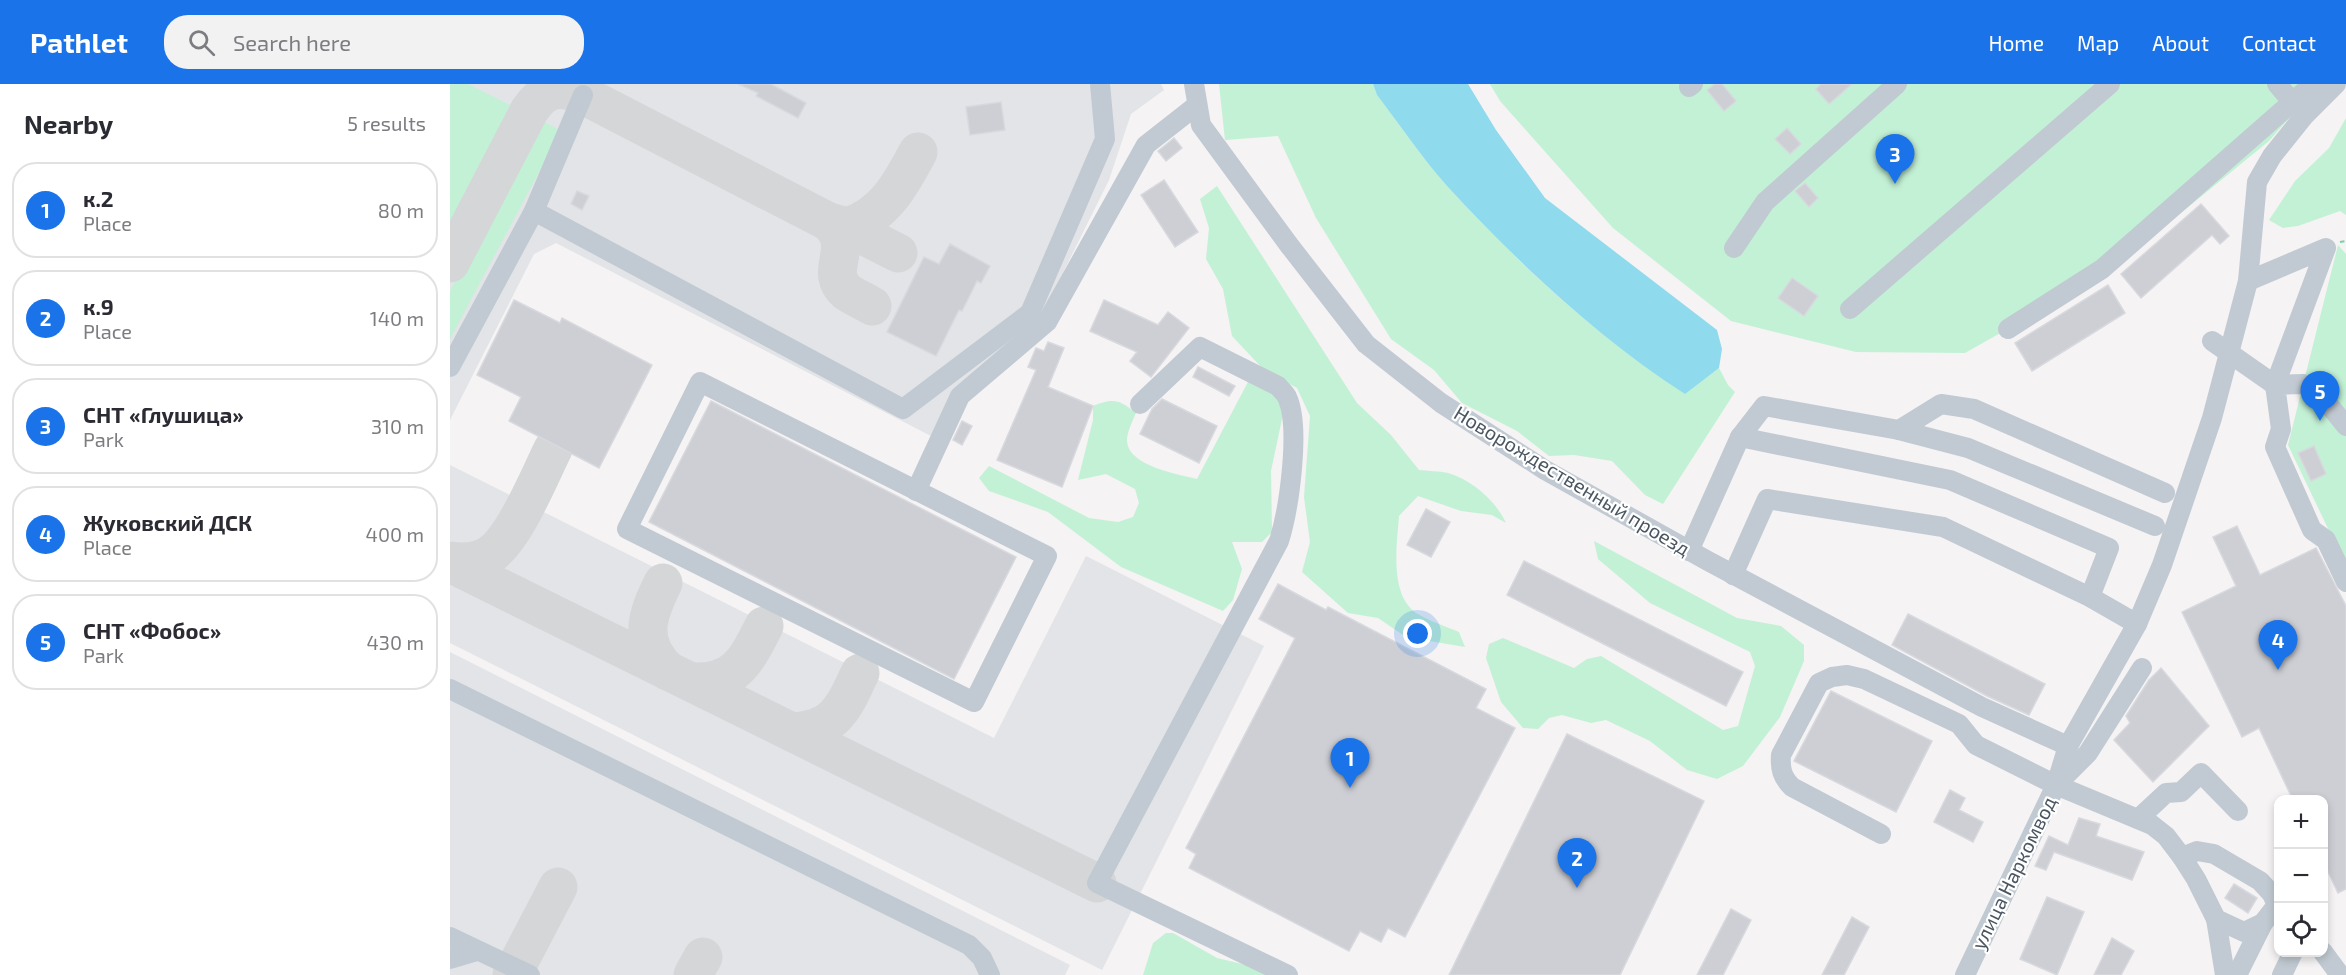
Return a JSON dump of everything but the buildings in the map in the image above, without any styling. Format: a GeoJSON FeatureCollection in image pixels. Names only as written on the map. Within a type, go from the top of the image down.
{"type":"FeatureCollection","features":[{"type":"Feature","properties":{"kind":"street"},"geometry":{"type":"LineString","coordinates":[[534,211],[903,409],[1030,313],[1105,140],[1100,84]]}},
{"type":"Feature","properties":{"kind":"street","name":"Новорождественный проезд"},"geometry":{"type":"LineString","coordinates":[[1194,84],[1201,125],[1366,344],[1441,403],[1545,470],[1757,588],[1982,707],[2069,737]]}},
{"type":"Feature","properties":{"kind":"street"},"geometry":{"type":"LineString","coordinates":[[1734,248],[1765,202],[1897,84]]}},
{"type":"Feature","properties":{"kind":"street"},"geometry":{"type":"LineString","coordinates":[[1850,309],[2110,84]]}},
{"type":"Feature","properties":{"kind":"street"},"geometry":{"type":"LineString","coordinates":[[2277,84],[2298,109]]}},
{"type":"Feature","properties":{"kind":"street"},"geometry":{"type":"LineString","coordinates":[[2059,777],[2069,737],[2137,624],[2162,565],[2212,418],[2221,346],[2248,281],[2257,182],[2313,84]]}},
{"type":"Feature","properties":{"kind":"street"},"geometry":{"type":"LineString","coordinates":[[2008,329],[2102,270],[2298,109],[2336,84]]}},
{"type":"Feature","properties":{"kind":"street"},"geometry":{"type":"LineString","coordinates":[[450,367],[534,211],[583,95]]}},
{"type":"Feature","properties":{"kind":"street"},"geometry":{"type":"LineString","coordinates":[[916,490],[960,396],[1047,322],[1146,145],[1197,105]]}},
{"type":"Feature","properties":{"kind":"street"},"geometry":{"type":"LineString","coordinates":[[2248,281],[2326,248],[2275,385],[2281,429],[2274,447],[2312,530],[2326,540],[2346,582]]}},
{"type":"Feature","properties":{"kind":"street"},"geometry":{"type":"LineString","coordinates":[[2221,346],[2275,385],[2303,384],[2320,394],[2346,426]]}},
{"type":"Feature","properties":{"kind":"street"},"geometry":{"type":"LineString","coordinates":[[1140,404],[1200,347],[1278,386],[1287,396],[1293,425],[1289,486],[1279,541],[1097,883],[1288,975]]}},
{"type":"Feature","properties":{"kind":"street"},"geometry":{"type":"LineString","coordinates":[[700,382],[916,490],[1047,555],[974,702],[627,529],[700,382]]}},
{"type":"Feature","properties":{"kind":"street"},"geometry":{"type":"LineString","coordinates":[[1899,430],[1941,404],[1974,409],[2165,493]]}},
{"type":"Feature","properties":{"kind":"street"},"geometry":{"type":"LineString","coordinates":[[1689,551],[1740,437],[1764,406],[1899,430],[1968,448],[2155,526]]}},
{"type":"Feature","properties":{"kind":"street"},"geometry":{"type":"LineString","coordinates":[[1740,437],[1950,480],[2109,548],[2090,597]]}},
{"type":"Feature","properties":{"kind":"street"},"geometry":{"type":"LineString","coordinates":[[1733,575],[1767,499],[1943,527],[2090,597],[2137,624]]}},
{"type":"Feature","properties":{"kind":"street"},"geometry":{"type":"LineString","coordinates":[[1757,588],[1785,587]]}},
{"type":"Feature","properties":{"kind":"street"},"geometry":{"type":"LineString","coordinates":[[2059,777],[2088,753],[2142,668]]}},
{"type":"Feature","properties":{"kind":"street"},"geometry":{"type":"LineString","coordinates":[[1881,834],[1792,787],[1784,778],[1780,767],[1781,755],[1819,683],[1832,676],[1847,675],[1864,679],[1959,724],[1976,746],[2059,777],[2152,825],[2166,836],[2182,857],[2216,919],[2225,975]]}},
{"type":"Feature","properties":{"kind":"street"},"geometry":{"type":"LineString","coordinates":[[450,688],[969,945],[982,958],[990,975]]}},
{"type":"Feature","properties":{"kind":"street"},"geometry":{"type":"LineString","coordinates":[[2138,819],[2166,793],[2181,792],[2201,773],[2238,811]]}},
{"type":"Feature","properties":{"kind":"street","name":"улица Наркомвод"},"geometry":{"type":"LineString","coordinates":[[1965,975],[2059,777]]}},
{"type":"Feature","properties":{"kind":"street"},"geometry":{"type":"LineString","coordinates":[[2182,857],[2197,851],[2214,855],[2259,881],[2272,894],[2276,903]]}},
{"type":"Feature","properties":{"kind":"street"},"geometry":{"type":"LineString","coordinates":[[2237,975],[2263,923],[2274,911]]}},
{"type":"Feature","properties":{"kind":"street"},"geometry":{"type":"LineString","coordinates":[[2216,919],[2244,932],[2263,923]]}},
{"type":"Feature","properties":{"kind":"street"},"geometry":{"type":"LineString","coordinates":[[450,937],[530,975]]}},
{"type":"Feature","properties":{"kind":"street"},"geometry":{"type":"LineString","coordinates":[[450,958],[477,951]]}},
{"type":"Feature","properties":{"kind":"street"},"geometry":{"type":"LineString","coordinates":[[2282,975],[2291,957]]}},
{"type":"Feature","properties":{"kind":"street"},"geometry":{"type":"LineString","coordinates":[[2327,957],[2340,975]]}},
{"type":"Feature","properties":{"kind":"shaded area"},"geometry":{"type":"Polygon","coordinates":[[[450,84],[1161,84],[1164,90],[1131,114],[1109,180],[1041,317],[931,436],[556,243],[534,254],[450,420],[450,84]]]}},
{"type":"Feature","properties":{"kind":"shaded area"},"geometry":{"type":"Polygon","coordinates":[[[450,465],[994,738],[1086,556],[1264,646],[1102,970],[450,643],[450,465]]]}},
{"type":"Feature","properties":{"kind":"shaded area"},"geometry":{"type":"Polygon","coordinates":[[[450,652],[1070,965],[1065,975],[450,975],[450,652]]]}},
{"type":"Feature","properties":{"kind":"green space"},"geometry":{"type":"Polygon","coordinates":[[[450,84],[468,84],[510,105],[450,225],[450,84]]]}},
{"type":"Feature","properties":{"kind":"green space"},"geometry":{"type":"Polygon","coordinates":[[[1219,84],[1373,84],[1377,95],[1447,186],[1501,243],[1589,323],[1685,393],[1719,368],[1728,385],[1735,392],[1663,504],[1645,495],[1612,461],[1574,455],[1549,456],[1517,431],[1462,403],[1434,370],[1391,339],[1316,218],[1278,136],[1225,140],[1219,84]]]}},
{"type":"Feature","properties":{"kind":"green space"},"geometry":{"type":"Polygon","coordinates":[[[1490,84],[2319,84],[2269,141],[2110,271],[1965,353],[1856,352],[1731,321],[1613,228],[1500,101],[1490,84]]]}},
{"type":"Feature","properties":{"kind":"green space"},"geometry":{"type":"Polygon","coordinates":[[[2346,118],[2346,215],[2340,211],[2298,226],[2283,228],[2269,220],[2295,181],[2329,148],[2346,118]]]}},
{"type":"Feature","properties":{"kind":"green space"},"geometry":{"type":"Polygon","coordinates":[[[541,120],[561,131],[450,339],[450,291],[541,120]]]}},
{"type":"Feature","properties":{"kind":"green space"},"geometry":{"type":"Polygon","coordinates":[[[1217,186],[1357,403],[1391,435],[1419,470],[1457,476],[1482,492],[1502,515],[1506,523],[1492,515],[1461,511],[1418,496],[1399,516],[1396,554],[1398,581],[1407,605],[1416,613],[1459,632],[1465,647],[1406,637],[1378,618],[1348,613],[1302,572],[1310,542],[1304,497],[1310,416],[1297,388],[1264,370],[1232,336],[1223,289],[1206,259],[1209,228],[1200,199],[1217,186]]]}},
{"type":"Feature","properties":{"kind":"green space"},"geometry":{"type":"Polygon","coordinates":[[[2338,245],[2346,254],[2346,566],[2288,445],[2338,245]]]}},
{"type":"Feature","properties":{"kind":"green space"},"geometry":{"type":"Polygon","coordinates":[[[1249,380],[1278,386],[1283,414],[1271,471],[1272,532],[1262,542],[1232,542],[1242,569],[1233,600],[1223,611],[1121,567],[1048,512],[989,491],[979,478],[989,466],[1089,518],[1118,522],[1133,517],[1139,503],[1135,489],[1106,474],[1078,480],[1093,420],[1093,406],[1116,401],[1130,408],[1136,413],[1127,440],[1129,449],[1135,456],[1155,467],[1197,479],[1249,380]]]}},
{"type":"Feature","properties":{"kind":"green space"},"geometry":{"type":"Polygon","coordinates":[[[1594,541],[1737,618],[1781,626],[1804,645],[1804,661],[1780,717],[1743,766],[1717,779],[1687,770],[1650,741],[1606,720],[1591,723],[1562,715],[1549,718],[1538,729],[1523,728],[1501,702],[1486,658],[1489,644],[1503,638],[1574,668],[1587,659],[1601,656],[1723,730],[1738,726],[1755,666],[1750,652],[1650,603],[1598,559],[1594,541]]]}},
{"type":"Feature","properties":{"kind":"green space"},"geometry":{"type":"Polygon","coordinates":[[[1166,933],[1173,933],[1217,958],[1267,970],[1276,975],[1143,975],[1153,943],[1166,933]]]}},
{"type":"Feature","properties":{"kind":"water"},"geometry":{"type":"Polygon","coordinates":[[[1373,84],[1468,84],[1496,130],[1545,198],[1717,330],[1722,349],[1719,368],[1685,394],[1590,324],[1501,243],[1447,186],[1377,95],[1373,84]]]}},
{"type":"Feature","properties":{"kind":"taxiway"},"geometry":{"type":"LineString","coordinates":[[450,263],[529,111],[546,93],[559,90],[583,95],[829,222],[847,227],[898,253]]}},
{"type":"Feature","properties":{"kind":"taxiway"},"geometry":{"type":"LineString","coordinates":[[847,227],[860,222],[881,207],[898,187],[918,152]]}},
{"type":"Feature","properties":{"kind":"taxiway"},"geometry":{"type":"LineString","coordinates":[[829,222],[837,232],[840,241],[838,267],[840,284],[847,292],[872,306]]}},
{"type":"Feature","properties":{"kind":"taxiway"},"geometry":{"type":"LineString","coordinates":[[450,561],[466,562],[481,559],[500,546],[526,506],[553,449]]}},
{"type":"Feature","properties":{"kind":"taxiway"},"geometry":{"type":"LineString","coordinates":[[450,563],[1097,883]]}},
{"type":"Feature","properties":{"kind":"taxiway"},"geometry":{"type":"LineString","coordinates":[[663,583],[649,617],[648,628],[652,650],[668,671]]}},
{"type":"Feature","properties":{"kind":"taxiway"},"geometry":{"type":"LineString","coordinates":[[691,682],[719,679],[738,668],[764,626]]}},
{"type":"Feature","properties":{"kind":"taxiway"},"geometry":{"type":"LineString","coordinates":[[792,732],[819,727],[828,722],[843,707],[860,673]]}},
{"type":"Feature","properties":{"kind":"taxiway"},"geometry":{"type":"LineString","coordinates":[[512,975],[558,887]]}},
{"type":"Feature","properties":{"kind":"taxiway"},"geometry":{"type":"LineString","coordinates":[[693,975],[703,957]]}},
{"type":"Feature","properties":{"kind":"place","name":"СНТ «Глушица»"},"geometry":{"type":"Point","coordinates":[1895,184]}},
{"type":"Feature","properties":{"kind":"place","name":"СНТ «Фобос»"},"geometry":{"type":"Point","coordinates":[2320,421]}},
{"type":"Feature","properties":{"kind":"place","name":"Жуковский ДСК"},"geometry":{"type":"Point","coordinates":[2278,670]}},
{"type":"Feature","properties":{"kind":"place","name":"к.2"},"geometry":{"type":"Point","coordinates":[1350,788]}},
{"type":"Feature","properties":{"kind":"place","name":"к.9"},"geometry":{"type":"Point","coordinates":[1577,888]}}]}
